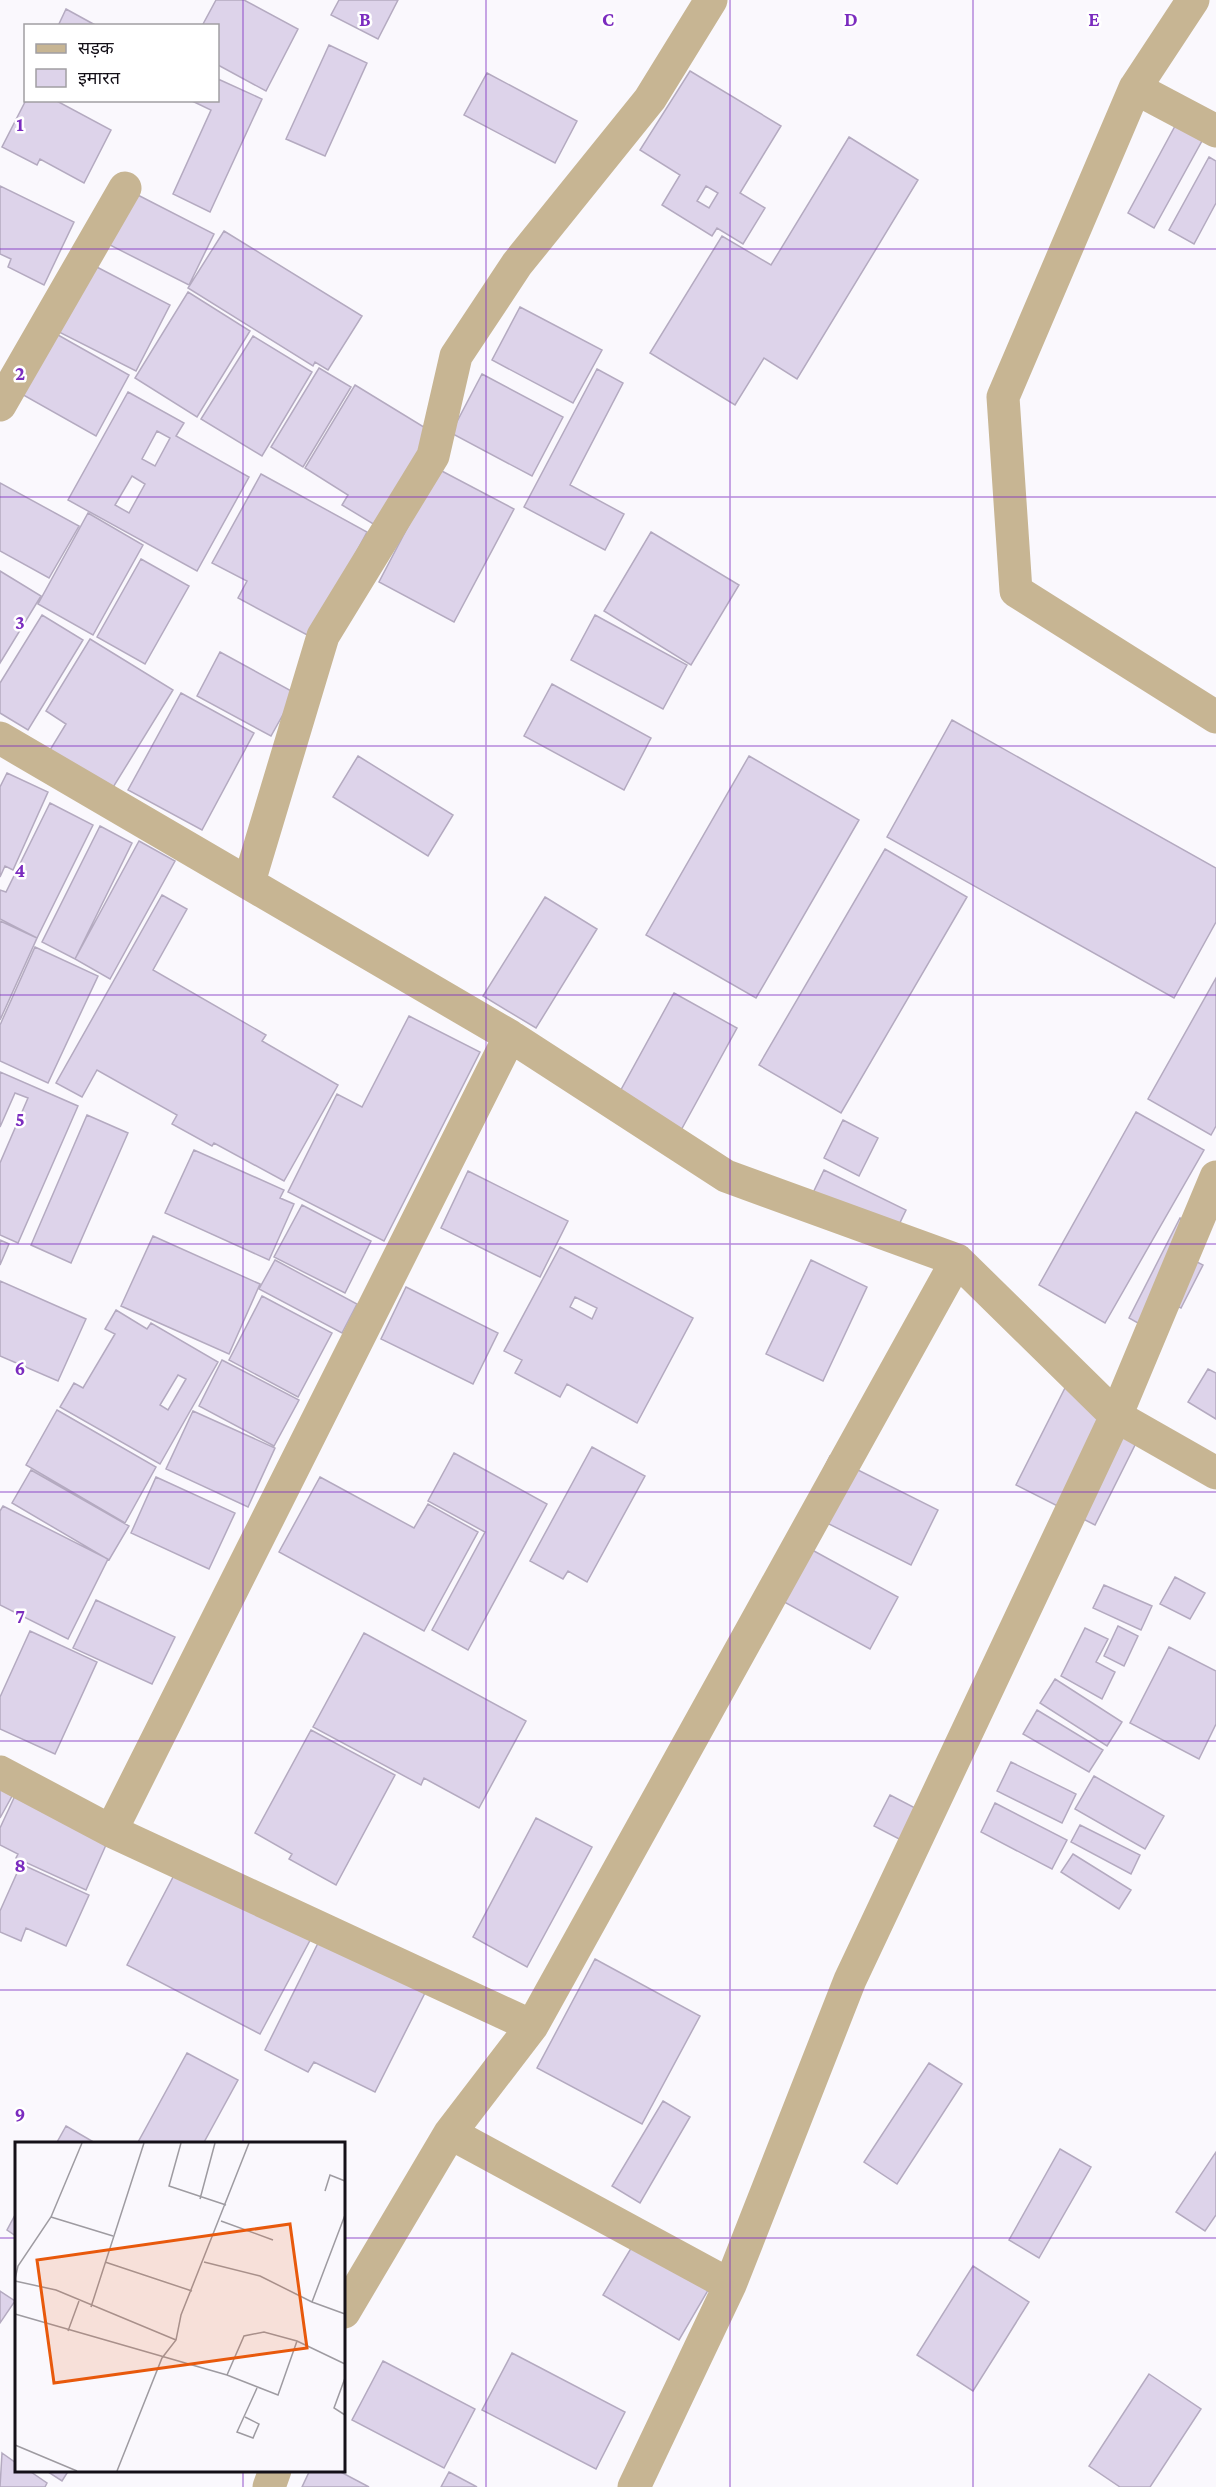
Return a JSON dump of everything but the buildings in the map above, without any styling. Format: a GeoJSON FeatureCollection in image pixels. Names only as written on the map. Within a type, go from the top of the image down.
{"type":"FeatureCollection","features":[{"type":"Feature","properties":{"kind":"street"},"geometry":{"type":"LineString","coordinates":[[249,882],[323,636],[434,456],[456,356],[517,264],[650,99],[711,0]]}},
{"type":"Feature","properties":{"kind":"street"},"geometry":{"type":"LineString","coordinates":[[1193,0],[1135,88],[1003,397],[1016,591],[1216,717]]}},
{"type":"Feature","properties":{"kind":"street"},"geometry":{"type":"LineString","coordinates":[[1135,88],[1216,131]]}},
{"type":"Feature","properties":{"kind":"street"},"geometry":{"type":"LineString","coordinates":[[0,405],[125,188]]}},
{"type":"Feature","properties":{"kind":"street"},"geometry":{"type":"LineString","coordinates":[[0,738],[510,1036],[726,1176],[957,1260],[1116,1416],[1216,1473]]}},
{"type":"Feature","properties":{"kind":"street"},"geometry":{"type":"LineString","coordinates":[[111,1831],[510,1036]]}},
{"type":"Feature","properties":{"kind":"street"},"geometry":{"type":"LineString","coordinates":[[634,2487],[730,2285],[850,1980],[1116,1416],[1216,1177]]}},
{"type":"Feature","properties":{"kind":"street"},"geometry":{"type":"LineString","coordinates":[[345,2310],[450,2133],[532,2026],[957,1260]]}},
{"type":"Feature","properties":{"kind":"street"},"geometry":{"type":"LineString","coordinates":[[0,1772],[111,1831],[532,2026]]}},
{"type":"Feature","properties":{"kind":"street"},"geometry":{"type":"LineString","coordinates":[[450,2133],[730,2285]]}},
{"type":"Feature","properties":{"kind":"street"},"geometry":{"type":"LineString","coordinates":[[269,2487],[274,2472]]}}]}
